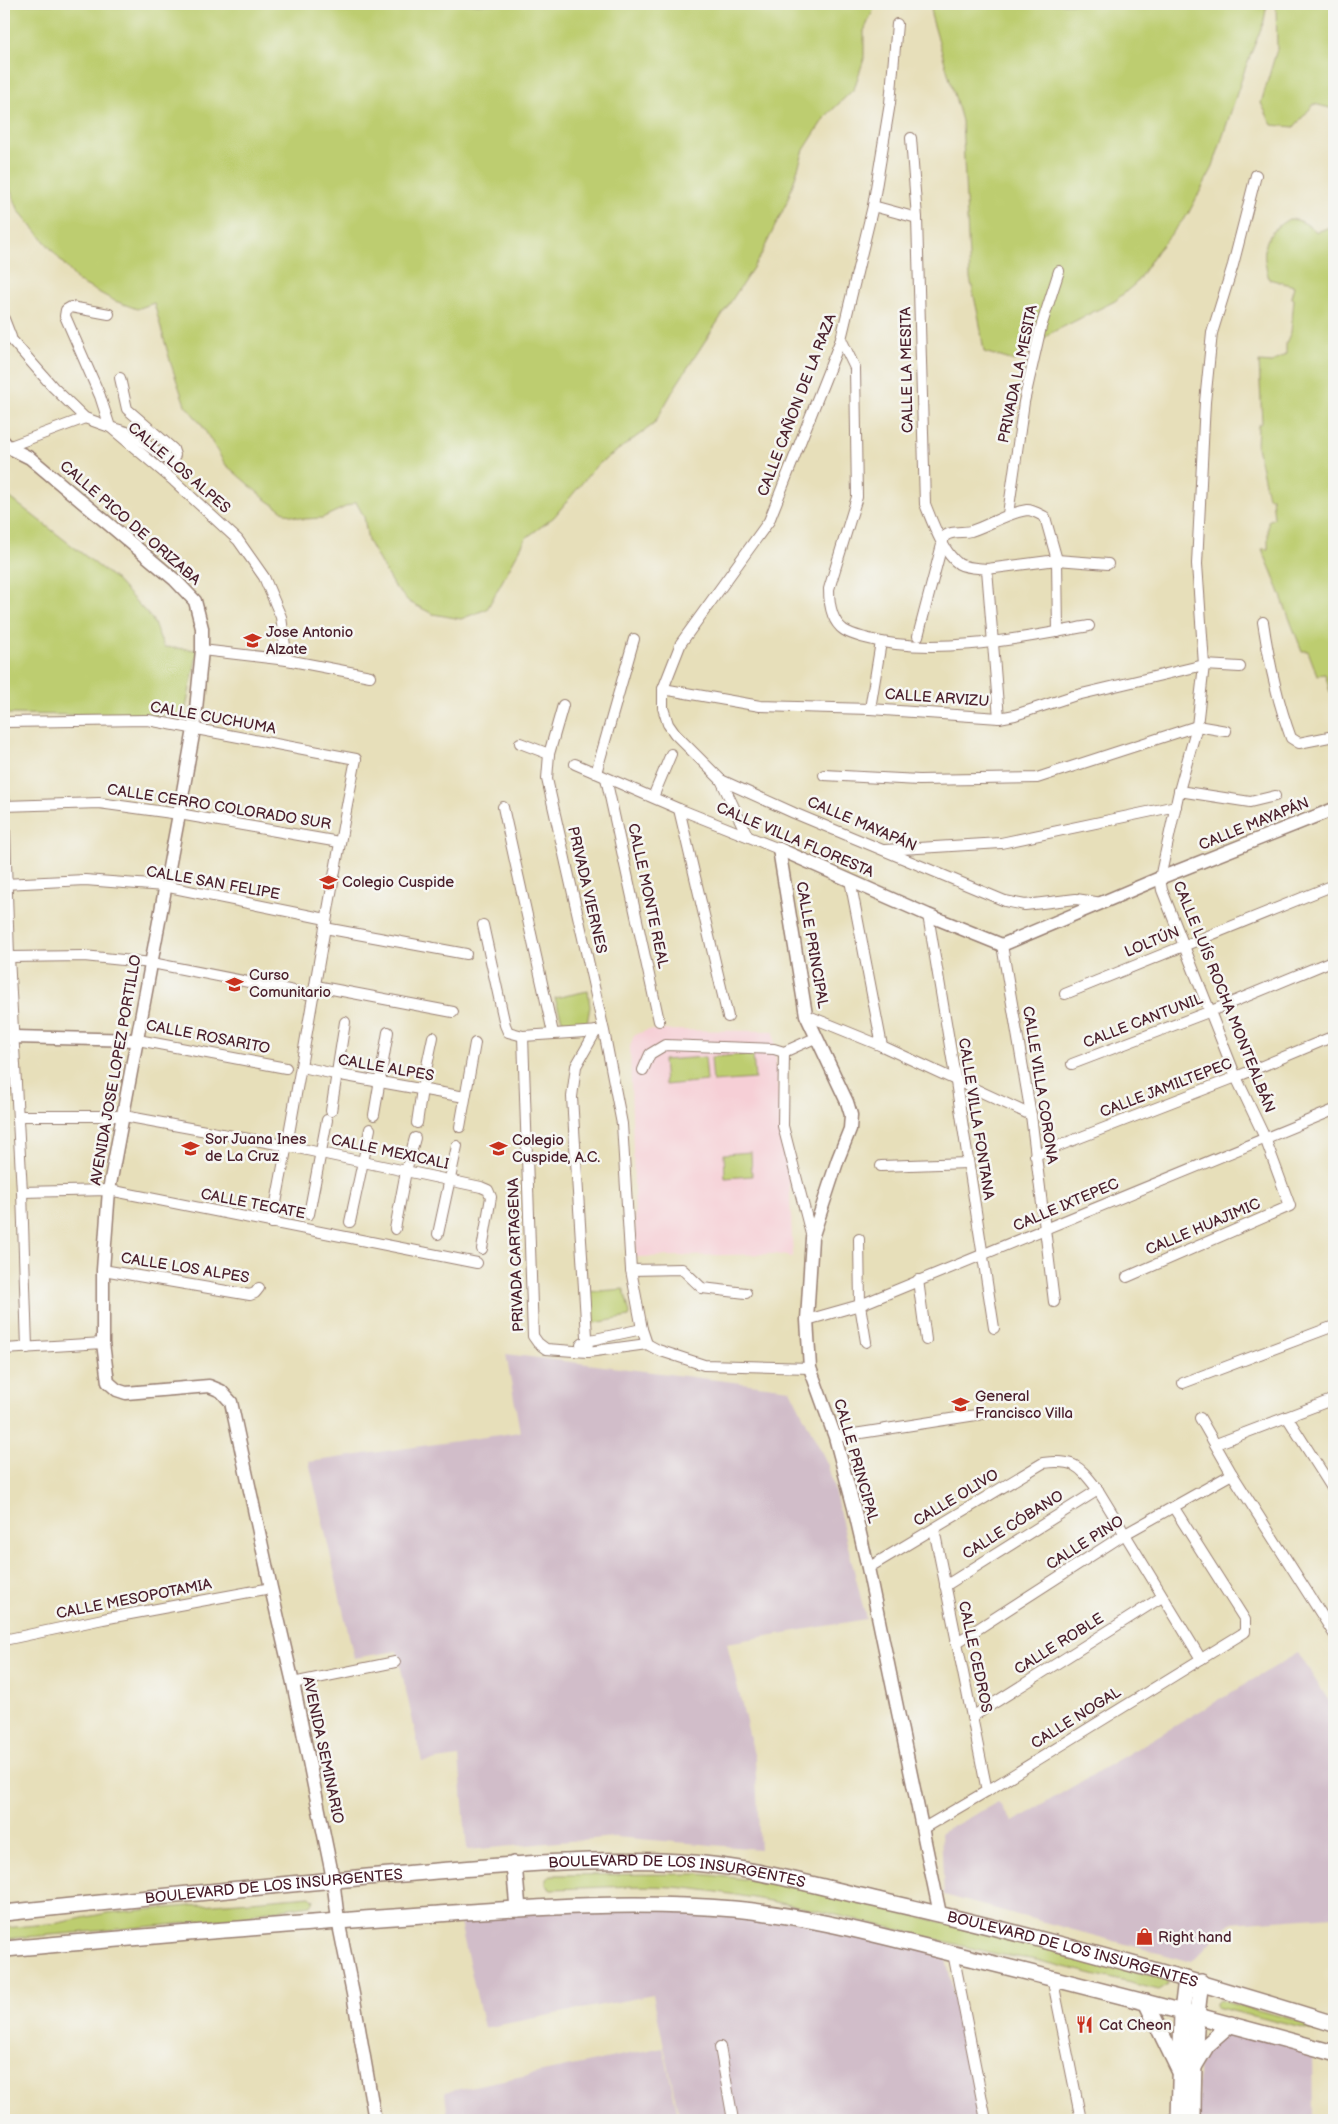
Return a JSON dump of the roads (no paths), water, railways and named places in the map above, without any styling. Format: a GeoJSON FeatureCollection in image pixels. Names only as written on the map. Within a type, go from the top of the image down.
{"type":"FeatureCollection","features":[{"type":"Feature","properties":{"kind":"main road","name":"BOULEVARD DE LOS INSURGENTES"},"geometry":{"type":"LineString","coordinates":[[4,1913],[333,1879],[514,1864],[624,1861],[685,1862],[764,1874],[1042,1938],[1201,1982],[1334,2024]]}},
{"type":"Feature","properties":{"kind":"main road"},"geometry":{"type":"LineString","coordinates":[[514,1864],[518,1908]]}},
{"type":"Feature","properties":{"kind":"main road","name":"BOULEVARD DE LOS INSURGENTES"},"geometry":{"type":"LineString","coordinates":[[4,1949],[338,1920],[518,1908],[651,1904],[736,1909],[802,1918],[953,1953],[1052,1977],[1334,2053]]}},
{"type":"Feature","properties":{"kind":"main road"},"geometry":{"type":"LineString","coordinates":[[1179,2120],[1187,2070],[1189,2014],[1186,1978]]}},
{"type":"Feature","properties":{"kind":"main road"},"geometry":{"type":"LineString","coordinates":[[1189,2014],[1201,1982]]}},
{"type":"Feature","properties":{"kind":"main road"},"geometry":{"type":"LineString","coordinates":[[1146,2002],[1187,2070],[1193,2120]]}},
{"type":"Feature","properties":{"kind":"main road"},"geometry":{"type":"LineString","coordinates":[[1187,2070],[1207,2045],[1231,2024]]}},
{"type":"Feature","properties":{"kind":"street","name":"CALLE CAÑON DE LA RAZA"},"geometry":{"type":"LineString","coordinates":[[664,689],[675,657],[687,633],[769,521],[842,339],[874,206],[890,103],[897,24]]}},
{"type":"Feature","properties":{"kind":"street","name":"CALLE LA MESITA"},"geometry":{"type":"LineString","coordinates":[[911,138],[917,218],[925,504],[942,543],[959,564],[986,569],[1058,560],[1108,564]]}},
{"type":"Feature","properties":{"kind":"street","name":"CALLE LUÍS ROCHA MONTEALBÁN"},"geometry":{"type":"LineString","coordinates":[[1256,175],[1233,265],[1212,333],[1205,402],[1197,564],[1204,665],[1197,726],[1179,791],[1160,878],[1162,890],[1184,946],[1236,1077],[1265,1138],[1290,1206]]}},
{"type":"Feature","properties":{"kind":"street"},"geometry":{"type":"LineString","coordinates":[[874,206],[917,218]]}},
{"type":"Feature","properties":{"kind":"street","name":"PRIVADA LA MESITA"},"geometry":{"type":"LineString","coordinates":[[1008,514],[1024,402],[1041,327],[1059,271]]}},
{"type":"Feature","properties":{"kind":"street"},"geometry":{"type":"LineString","coordinates":[[109,314],[71,307],[66,310],[65,316],[100,396],[110,427],[130,433],[168,460],[173,460],[175,455],[173,449],[127,409],[120,378]]}},
{"type":"Feature","properties":{"kind":"street"},"geometry":{"type":"LineString","coordinates":[[4,319],[12,340]]}},
{"type":"Feature","properties":{"kind":"street","name":"CALLE LOS ALPES"},"geometry":{"type":"LineString","coordinates":[[4,331],[53,387],[85,418],[110,427],[174,480],[238,540],[264,577],[281,617],[287,660]]}},
{"type":"Feature","properties":{"kind":"street"},"geometry":{"type":"LineString","coordinates":[[842,339],[855,368],[857,498],[829,589],[829,604],[833,616],[843,630],[880,642],[942,645],[994,641],[1088,626]]}},
{"type":"Feature","properties":{"kind":"street"},"geometry":{"type":"LineString","coordinates":[[5,446],[85,418]]}},
{"type":"Feature","properties":{"kind":"street","name":"CALLE PICO DE ORIZABA"},"geometry":{"type":"LineString","coordinates":[[5,446],[30,458],[175,580],[195,601],[202,628],[202,650]]}},
{"type":"Feature","properties":{"kind":"street"},"geometry":{"type":"LineString","coordinates":[[918,636],[942,543],[947,534],[969,531],[998,521],[1008,514],[1029,510],[1045,517],[1058,560],[1058,632]]}},
{"type":"Feature","properties":{"kind":"street"},"geometry":{"type":"LineString","coordinates":[[986,569],[994,641],[999,718]]}},
{"type":"Feature","properties":{"kind":"street"},"geometry":{"type":"LineString","coordinates":[[1263,622],[1277,695],[1291,738],[1299,743],[1334,736]]}},
{"type":"Feature","properties":{"kind":"street"},"geometry":{"type":"LineString","coordinates":[[596,773],[634,639]]}},
{"type":"Feature","properties":{"kind":"street"},"geometry":{"type":"LineString","coordinates":[[870,709],[880,642]]}},
{"type":"Feature","properties":{"kind":"street"},"geometry":{"type":"LineString","coordinates":[[202,650],[287,660],[370,676]]}},
{"type":"Feature","properties":{"kind":"street","name":"AVENIDA JOSE LOPEZ PORTILLO"},"geometry":{"type":"LineString","coordinates":[[202,650],[194,729],[109,1190],[104,1270],[103,1344],[108,1382],[117,1390],[126,1393],[209,1386],[221,1391]]}},
{"type":"Feature","properties":{"kind":"street","name":"CALLE ARVIZU"},"geometry":{"type":"LineString","coordinates":[[664,689],[760,706],[870,709],[999,718],[1015,715],[1073,696],[1204,665],[1240,667]]}},
{"type":"Feature","properties":{"kind":"street","name":"CALLE MAYAPÁN"},"geometry":{"type":"LineString","coordinates":[[664,689],[663,708],[668,724],[675,734],[721,780],[1005,901],[1025,906],[1076,899],[1102,903]]}},
{"type":"Feature","properties":{"kind":"street","name":"PRIVADA VIERNES"},"geometry":{"type":"LineString","coordinates":[[563,705],[550,754],[547,779],[600,1031]]}},
{"type":"Feature","properties":{"kind":"street","name":"CALLE CUCHUMA"},"geometry":{"type":"LineString","coordinates":[[4,722],[148,720],[356,759],[339,842]]}},
{"type":"Feature","properties":{"kind":"street"},"geometry":{"type":"LineString","coordinates":[[824,775],[919,780],[1037,778],[1197,726],[1226,731]]}},
{"type":"Feature","properties":{"kind":"street"},"geometry":{"type":"LineString","coordinates":[[520,743],[550,754]]}},
{"type":"Feature","properties":{"kind":"street"},"geometry":{"type":"LineString","coordinates":[[653,797],[671,754]]}},
{"type":"Feature","properties":{"kind":"street","name":"CALLE VILLA FLORESTA"},"geometry":{"type":"LineString","coordinates":[[575,764],[679,809],[747,835],[928,915],[1002,945]]}},
{"type":"Feature","properties":{"kind":"street","name":"CALLE MONTE REAL"},"geometry":{"type":"LineString","coordinates":[[606,778],[659,1021]]}},
{"type":"Feature","properties":{"kind":"street"},"geometry":{"type":"LineString","coordinates":[[721,780],[747,835]]}},
{"type":"Feature","properties":{"kind":"street"},"geometry":{"type":"LineString","coordinates":[[1179,791],[1245,801],[1274,796]]}},
{"type":"Feature","properties":{"kind":"street"},"geometry":{"type":"LineString","coordinates":[[4,799],[5,884],[10,956],[9,1039],[18,1116],[27,1348]]}},
{"type":"Feature","properties":{"kind":"street","name":"CALLE CERRO COLORADO SUR"},"geometry":{"type":"LineString","coordinates":[[4,806],[100,803],[179,814],[339,842]]}},
{"type":"Feature","properties":{"kind":"street"},"geometry":{"type":"LineString","coordinates":[[882,850],[1008,842],[1176,806]]}},
{"type":"Feature","properties":{"kind":"street"},"geometry":{"type":"LineString","coordinates":[[503,807],[552,1033]]}},
{"type":"Feature","properties":{"kind":"street"},"geometry":{"type":"LineString","coordinates":[[679,809],[728,1017]]}},
{"type":"Feature","properties":{"kind":"street","name":"CALLE MAYAPÁN"},"geometry":{"type":"LineString","coordinates":[[1002,945],[1160,878],[1334,809]]}},
{"type":"Feature","properties":{"kind":"street"},"geometry":{"type":"LineString","coordinates":[[272,1223],[302,1067],[339,842]]}},
{"type":"Feature","properties":{"kind":"street","name":"CALLE PRINCIPAL"},"geometry":{"type":"LineString","coordinates":[[779,849],[806,1015],[815,1038],[847,1102],[851,1115],[850,1129],[812,1238],[807,1320],[810,1368],[835,1437],[868,1568],[940,1914]]}},
{"type":"Feature","properties":{"kind":"street","name":"CALLE SAN FELIPE"},"geometry":{"type":"LineString","coordinates":[[5,884],[85,880],[164,886],[325,924],[466,954]]}},
{"type":"Feature","properties":{"kind":"street"},"geometry":{"type":"LineString","coordinates":[[850,880],[882,1046]]}},
{"type":"Feature","properties":{"kind":"street","name":"LOLTÚN"},"geometry":{"type":"LineString","coordinates":[[1065,994],[1334,885]]}},
{"type":"Feature","properties":{"kind":"street","name":"CALLE VILLA FONTANA"},"geometry":{"type":"LineString","coordinates":[[928,915],[994,1328]]}},
{"type":"Feature","properties":{"kind":"street"},"geometry":{"type":"LineString","coordinates":[[483,925],[508,1032],[524,1036],[600,1031]]}},
{"type":"Feature","properties":{"kind":"street","name":"CALLE VILLA CORONA"},"geometry":{"type":"LineString","coordinates":[[1002,945],[1030,1115],[1054,1302]]}},
{"type":"Feature","properties":{"kind":"street"},"geometry":{"type":"LineString","coordinates":[[10,956],[84,956],[152,963],[454,1012]]}},
{"type":"Feature","properties":{"kind":"street","name":"CALLE CANTUNIL"},"geometry":{"type":"LineString","coordinates":[[1072,1064],[1211,1011],[1334,960]]}},
{"type":"Feature","properties":{"kind":"street"},"geometry":{"type":"LineString","coordinates":[[806,1015],[882,1046],[1030,1115]]}},
{"type":"Feature","properties":{"kind":"street"},"geometry":{"type":"LineString","coordinates":[[309,1214],[345,1022]]}},
{"type":"Feature","properties":{"kind":"street"},"geometry":{"type":"LineString","coordinates":[[600,1031],[622,1124],[631,1270],[642,1329],[647,1344],[658,1350],[704,1365],[810,1368]]}},
{"type":"Feature","properties":{"kind":"street"},"geometry":{"type":"LineString","coordinates":[[587,1346],[572,1097],[576,1066],[600,1031]]}},
{"type":"Feature","properties":{"kind":"street"},"geometry":{"type":"LineString","coordinates":[[374,1115],[388,1032]]}},
{"type":"Feature","properties":{"kind":"street","name":"PRIVADA CARTAGENA"},"geometry":{"type":"LineString","coordinates":[[524,1036],[534,1336],[538,1344],[546,1348],[575,1349],[642,1329]]}},
{"type":"Feature","properties":{"kind":"street","name":"CALLE JAMILTEPEC"},"geometry":{"type":"LineString","coordinates":[[1035,1154],[1236,1077],[1334,1036]]}},
{"type":"Feature","properties":{"kind":"street"},"geometry":{"type":"LineString","coordinates":[[417,1124],[433,1037]]}},
{"type":"Feature","properties":{"kind":"street"},"geometry":{"type":"LineString","coordinates":[[643,1070],[650,1054],[664,1045],[774,1049],[784,1052],[815,1038]]}},
{"type":"Feature","properties":{"kind":"street","name":"CALLE ROSARITO"},"geometry":{"type":"LineString","coordinates":[[9,1039],[138,1040],[286,1068]]}},
{"type":"Feature","properties":{"kind":"street"},"geometry":{"type":"LineString","coordinates":[[460,1127],[475,1043]]}},
{"type":"Feature","properties":{"kind":"street"},"geometry":{"type":"LineString","coordinates":[[784,1052],[783,1126],[812,1238]]}},
{"type":"Feature","properties":{"kind":"street","name":"CALLE ALPES"},"geometry":{"type":"LineString","coordinates":[[302,1067],[465,1097]]}},
{"type":"Feature","properties":{"kind":"street","name":"CALLE IXTEPEC"},"geometry":{"type":"LineString","coordinates":[[807,1320],[860,1305],[1334,1110]]}},
{"type":"Feature","properties":{"kind":"street","name":"CALLE MEXICALI"},"geometry":{"type":"LineString","coordinates":[[18,1116],[124,1116],[320,1152],[488,1190],[490,1197],[482,1249]]}},
{"type":"Feature","properties":{"kind":"street"},"geometry":{"type":"LineString","coordinates":[[350,1222],[370,1129]]}},
{"type":"Feature","properties":{"kind":"street"},"geometry":{"type":"LineString","coordinates":[[395,1229],[406,1170],[415,1138]]}},
{"type":"Feature","properties":{"kind":"street"},"geometry":{"type":"LineString","coordinates":[[438,1234],[457,1146]]}},
{"type":"Feature","properties":{"kind":"street"},"geometry":{"type":"LineString","coordinates":[[881,1166],[968,1163]]}},
{"type":"Feature","properties":{"kind":"street","name":"CALLE TECATE"},"geometry":{"type":"LineString","coordinates":[[22,1192],[109,1190],[477,1263]]}},
{"type":"Feature","properties":{"kind":"street","name":"CALLE HUAJIMIC"},"geometry":{"type":"LineString","coordinates":[[1127,1277],[1290,1206]]}},
{"type":"Feature","properties":{"kind":"street"},"geometry":{"type":"LineString","coordinates":[[859,1239],[860,1305],[866,1342]]}},
{"type":"Feature","properties":{"kind":"street"},"geometry":{"type":"LineString","coordinates":[[631,1270],[682,1269],[702,1288],[746,1293]]}},
{"type":"Feature","properties":{"kind":"street","name":"CALLE LOS ALPES"},"geometry":{"type":"LineString","coordinates":[[104,1270],[250,1295],[259,1288]]}},
{"type":"Feature","properties":{"kind":"street"},"geometry":{"type":"LineString","coordinates":[[918,1280],[926,1340]]}},
{"type":"Feature","properties":{"kind":"street"},"geometry":{"type":"LineString","coordinates":[[1183,1383],[1334,1326]]}},
{"type":"Feature","properties":{"kind":"street"},"geometry":{"type":"LineString","coordinates":[[4,1349],[103,1344]]}},
{"type":"Feature","properties":{"kind":"street","name":"PRIVADA CARTAGENA"},"geometry":{"type":"LineString","coordinates":[[587,1346],[647,1344]]}},
{"type":"Feature","properties":{"kind":"street","name":"AVENIDA SEMINARIO"},"geometry":{"type":"LineString","coordinates":[[221,1391],[231,1402],[270,1588],[294,1683],[333,1879],[338,1920],[354,1994],[375,2120]]}},
{"type":"Feature","properties":{"kind":"street"},"geometry":{"type":"LineString","coordinates":[[1216,1444],[1334,1399]]}},
{"type":"Feature","properties":{"kind":"street"},"geometry":{"type":"LineString","coordinates":[[835,1437],[989,1413]]}},
{"type":"Feature","properties":{"kind":"street"},"geometry":{"type":"LineString","coordinates":[[1288,1417],[1334,1491]]}},
{"type":"Feature","properties":{"kind":"street"},"geometry":{"type":"LineString","coordinates":[[1200,1418],[1232,1474],[1334,1634]]}},
{"type":"Feature","properties":{"kind":"street","name":"CALLE OLIVO"},"geometry":{"type":"LineString","coordinates":[[868,1568],[1043,1463],[1062,1460],[1081,1468],[1098,1490]]}},
{"type":"Feature","properties":{"kind":"street","name":"CALLE PINO"},"geometry":{"type":"LineString","coordinates":[[956,1643],[1125,1534],[1232,1474]]}},
{"type":"Feature","properties":{"kind":"street"},"geometry":{"type":"LineString","coordinates":[[1098,1490],[1200,1659]]}},
{"type":"Feature","properties":{"kind":"street","name":"CALLE CÓBANO"},"geometry":{"type":"LineString","coordinates":[[945,1586],[1098,1490]]}},
{"type":"Feature","properties":{"kind":"street","name":"CALLE NOGAL"},"geometry":{"type":"LineString","coordinates":[[922,1829],[987,1791],[1244,1632],[1245,1620],[1174,1508]]}},
{"type":"Feature","properties":{"kind":"street","name":"CALLE CEDROS"},"geometry":{"type":"LineString","coordinates":[[934,1529],[987,1791]]}},
{"type":"Feature","properties":{"kind":"street","name":"CALLE MESOPOTAMIA"},"geometry":{"type":"LineString","coordinates":[[4,1640],[103,1619],[270,1588]]}},
{"type":"Feature","properties":{"kind":"street","name":"CALLE ROBLE"},"geometry":{"type":"LineString","coordinates":[[972,1717],[1162,1597]]}},
{"type":"Feature","properties":{"kind":"street"},"geometry":{"type":"LineString","coordinates":[[294,1683],[395,1662]]}},
{"type":"Feature","properties":{"kind":"street"},"geometry":{"type":"LineString","coordinates":[[953,1953],[986,2120]]}},
{"type":"Feature","properties":{"kind":"street"},"geometry":{"type":"LineString","coordinates":[[1052,1977],[1081,2120]]}},
{"type":"Feature","properties":{"kind":"street"},"geometry":{"type":"LineString","coordinates":[[720,2047],[733,2120]]}},
{"type":"Feature","properties":{"kind":"place","name":"Jose Antonio Alzate"},"geometry":{"type":"Point","coordinates":[252,641]}},
{"type":"Feature","properties":{"kind":"place","name":"Colegio Cuspide"},"geometry":{"type":"Point","coordinates":[328,882]}},
{"type":"Feature","properties":{"kind":"place","name":"Curso Comunitario"},"geometry":{"type":"Point","coordinates":[235,984]}},
{"type":"Feature","properties":{"kind":"place","name":"Sor Juana Ines de La Cruz"},"geometry":{"type":"Point","coordinates":[191,1148]}},
{"type":"Feature","properties":{"kind":"place","name":"Colegio Cuspide, A.C."},"geometry":{"type":"Point","coordinates":[498,1149]}},
{"type":"Feature","properties":{"kind":"place","name":"General Francisco Villa"},"geometry":{"type":"Point","coordinates":[961,1405]}},
{"type":"Feature","properties":{"kind":"place","name":"Right hand"},"geometry":{"type":"Point","coordinates":[1144,1937]}},
{"type":"Feature","properties":{"kind":"place","name":"Cat Cheon"},"geometry":{"type":"Point","coordinates":[1085,2025]}}]}
